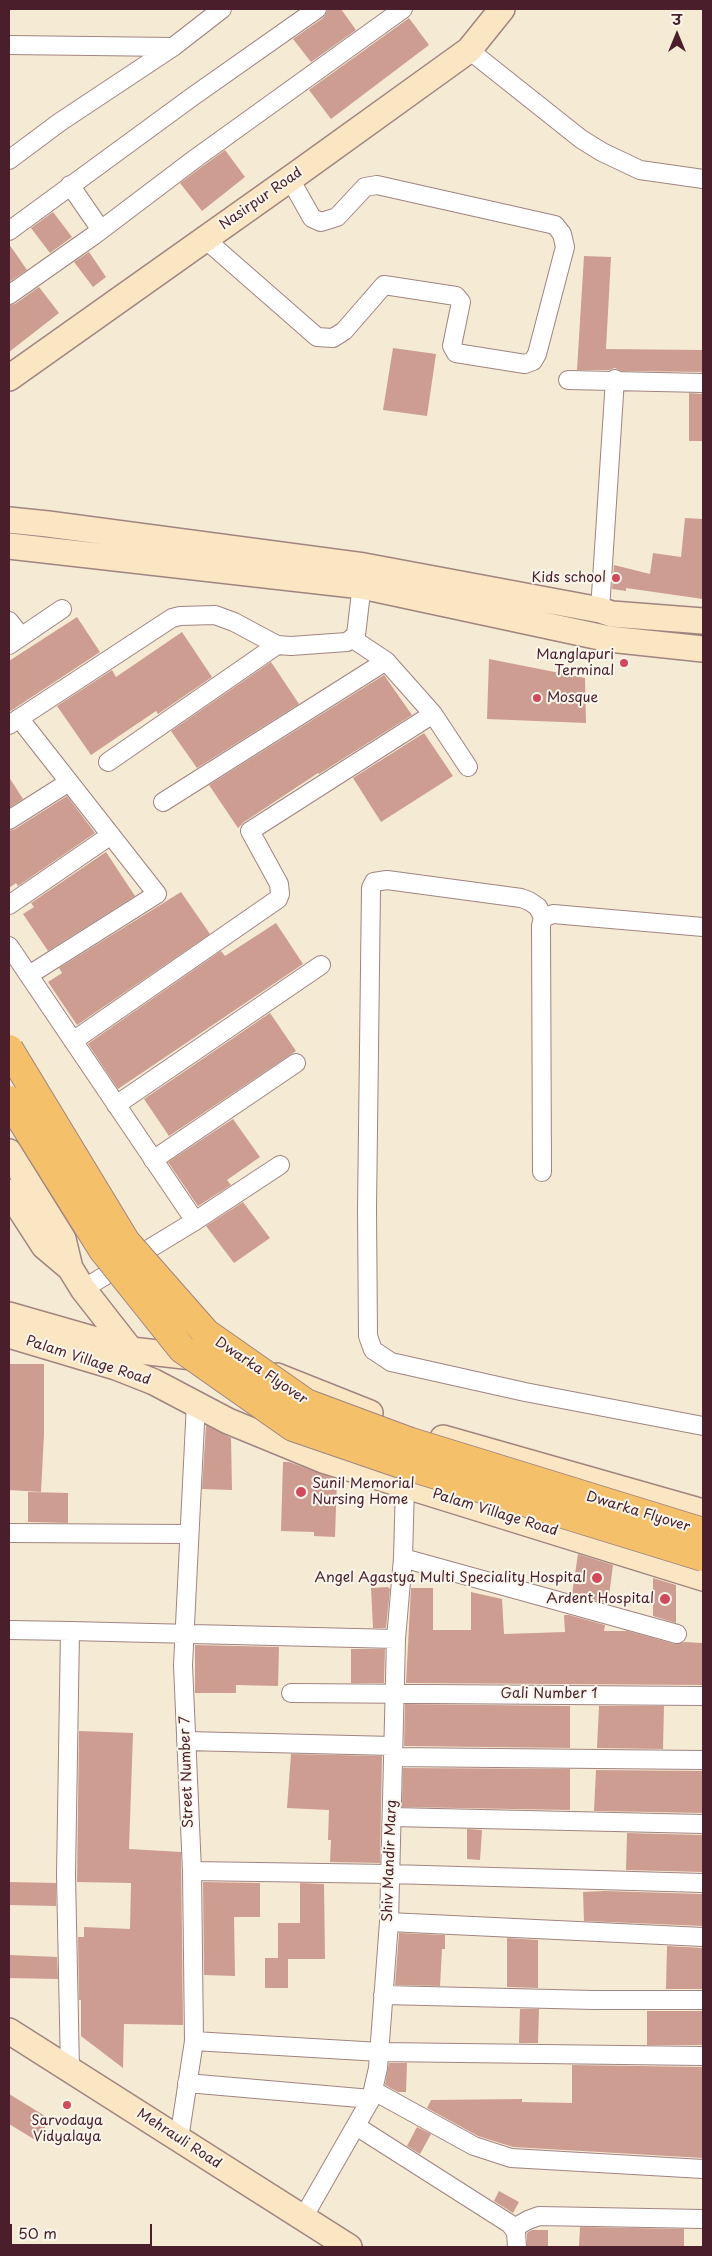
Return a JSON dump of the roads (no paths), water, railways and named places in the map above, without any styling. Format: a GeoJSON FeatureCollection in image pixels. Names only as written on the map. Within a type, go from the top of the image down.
{"type":"FeatureCollection","features":[{"type":"Feature","properties":{"kind":"main road","name":"Dwarka Flyover"},"geometry":{"type":"LineString","coordinates":[[9,1049],[126,1242],[206,1333],[283,1387],[306,1403],[411,1442],[703,1532]]}},
{"type":"Feature","properties":{"kind":"main road","name":"Dwarka Flyover"},"geometry":{"type":"LineString","coordinates":[[9,1100],[102,1250],[182,1349],[293,1427],[401,1464],[703,1558]]}},
{"type":"Feature","properties":{"kind":"street"},"geometry":{"type":"LineString","coordinates":[[13,153],[172,47],[222,9]]}},
{"type":"Feature","properties":{"kind":"street"},"geometry":{"type":"LineString","coordinates":[[9,231],[70,185],[317,9]]}},
{"type":"Feature","properties":{"kind":"street"},"geometry":{"type":"LineString","coordinates":[[9,295],[403,9]]}},
{"type":"Feature","properties":{"kind":"street","name":"Nasirpur Road"},"geometry":{"type":"LineString","coordinates":[[9,378],[469,50],[502,9]]}},
{"type":"Feature","properties":{"kind":"street"},"geometry":{"type":"LineString","coordinates":[[9,45],[172,47]]}},
{"type":"Feature","properties":{"kind":"street"},"geometry":{"type":"LineString","coordinates":[[469,50],[581,139],[602,152],[640,170],[703,179]]}},
{"type":"Feature","properties":{"kind":"street"},"geometry":{"type":"LineString","coordinates":[[205,239],[317,337],[333,338],[344,331],[384,285],[456,296],[461,302],[452,346],[456,353],[525,364],[533,361],[537,354],[565,247],[562,234],[555,225],[377,185],[365,187],[337,217],[321,222],[312,218],[290,179]]}},
{"type":"Feature","properties":{"kind":"street"},"geometry":{"type":"LineString","coordinates":[[70,185],[101,230]]}},
{"type":"Feature","properties":{"kind":"street"},"geometry":{"type":"LineString","coordinates":[[568,380],[615,379],[703,383]]}},
{"type":"Feature","properties":{"kind":"street"},"geometry":{"type":"LineString","coordinates":[[600,610],[615,379]]}},
{"type":"Feature","properties":{"kind":"street"},"geometry":{"type":"LineString","coordinates":[[9,520],[48,524],[142,548]]}},
{"type":"Feature","properties":{"kind":"street"},"geometry":{"type":"LineString","coordinates":[[9,546],[142,548],[363,576],[600,610],[612,614],[703,621]]}},
{"type":"Feature","properties":{"kind":"street"},"geometry":{"type":"LineString","coordinates":[[29,975],[157,894],[69,782],[14,721],[172,618],[197,614],[215,615],[234,622],[277,645],[301,646],[347,642],[352,639],[358,627],[363,576]]}},
{"type":"Feature","properties":{"kind":"street"},"geometry":{"type":"LineString","coordinates":[[363,576],[609,639],[703,649]]}},
{"type":"Feature","properties":{"kind":"street"},"geometry":{"type":"LineString","coordinates":[[9,621],[15,641],[62,609]]}},
{"type":"Feature","properties":{"kind":"street"},"geometry":{"type":"LineString","coordinates":[[352,639],[386,661],[433,714],[468,767]]}},
{"type":"Feature","properties":{"kind":"street"},"geometry":{"type":"LineString","coordinates":[[108,762],[277,645]]}},
{"type":"Feature","properties":{"kind":"street"},"geometry":{"type":"LineString","coordinates":[[162,802],[386,661]]}},
{"type":"Feature","properties":{"kind":"street"},"geometry":{"type":"LineString","coordinates":[[73,1040],[278,899],[280,894],[279,884],[250,831],[433,714]]}},
{"type":"Feature","properties":{"kind":"street"},"geometry":{"type":"LineString","coordinates":[[9,820],[69,782]]}},
{"type":"Feature","properties":{"kind":"street"},"geometry":{"type":"LineString","coordinates":[[9,905],[111,835]]}},
{"type":"Feature","properties":{"kind":"street"},"geometry":{"type":"LineString","coordinates":[[542,1172],[541,926],[543,918],[535,904],[521,898],[387,880],[377,881],[372,884],[367,1200],[370,1344],[379,1355],[391,1362],[525,1392],[703,1426]]}},
{"type":"Feature","properties":{"kind":"street"},"geometry":{"type":"LineString","coordinates":[[543,918],[553,914],[703,927]]}},
{"type":"Feature","properties":{"kind":"street"},"geometry":{"type":"LineString","coordinates":[[9,946],[195,1222]]}},
{"type":"Feature","properties":{"kind":"street"},"geometry":{"type":"LineString","coordinates":[[116,1105],[321,965]]}},
{"type":"Feature","properties":{"kind":"street"},"geometry":{"type":"LineString","coordinates":[[153,1160],[296,1063]]}},
{"type":"Feature","properties":{"kind":"street"},"geometry":{"type":"LineString","coordinates":[[9,1152],[63,1239],[70,1268]]}},
{"type":"Feature","properties":{"kind":"street"},"geometry":{"type":"LineString","coordinates":[[83,1289],[195,1222],[280,1164]]}},
{"type":"Feature","properties":{"kind":"street"},"geometry":{"type":"LineString","coordinates":[[9,1192],[44,1246],[70,1268],[83,1289],[154,1382]]}},
{"type":"Feature","properties":{"kind":"street","name":"Palam Village Road"},"geometry":{"type":"LineString","coordinates":[[9,1315],[131,1350],[233,1362],[296,1383],[415,1430],[703,1512]]}},
{"type":"Feature","properties":{"kind":"street","name":"Palam Village Road"},"geometry":{"type":"LineString","coordinates":[[9,1335],[116,1367],[154,1382],[228,1421],[323,1460],[703,1578]]}},
{"type":"Feature","properties":{"kind":"street","name":"Street Number 7"},"geometry":{"type":"LineString","coordinates":[[179,2140],[194,2041],[192,1871],[183,1665],[196,1403]]}},
{"type":"Feature","properties":{"kind":"street","name":"Shiv Mandir Marg"},"geometry":{"type":"LineString","coordinates":[[303,2218],[372,2095],[380,2052],[389,1922],[396,1639],[403,1558],[405,1485]]}},
{"type":"Feature","properties":{"kind":"street"},"geometry":{"type":"LineString","coordinates":[[9,1533],[190,1534]]}},
{"type":"Feature","properties":{"kind":"street"},"geometry":{"type":"LineString","coordinates":[[403,1558],[677,1634]]}},
{"type":"Feature","properties":{"kind":"street"},"geometry":{"type":"LineString","coordinates":[[9,1630],[396,1639]]}},
{"type":"Feature","properties":{"kind":"street"},"geometry":{"type":"LineString","coordinates":[[70,1631],[66,1875],[70,2070]]}},
{"type":"Feature","properties":{"kind":"street","name":"Gali Number 1"},"geometry":{"type":"LineString","coordinates":[[291,1693],[703,1696]]}},
{"type":"Feature","properties":{"kind":"street"},"geometry":{"type":"LineString","coordinates":[[186,1741],[393,1752],[703,1760]]}},
{"type":"Feature","properties":{"kind":"street"},"geometry":{"type":"LineString","coordinates":[[392,1817],[703,1824]]}},
{"type":"Feature","properties":{"kind":"street"},"geometry":{"type":"LineString","coordinates":[[192,1871],[390,1874],[703,1883]]}},
{"type":"Feature","properties":{"kind":"street"},"geometry":{"type":"LineString","coordinates":[[389,1922],[703,1937]]}},
{"type":"Feature","properties":{"kind":"street"},"geometry":{"type":"LineString","coordinates":[[383,1995],[584,2000],[703,2000]]}},
{"type":"Feature","properties":{"kind":"street","name":"Mehrauli Road"},"geometry":{"type":"LineString","coordinates":[[9,2031],[349,2247]]}},
{"type":"Feature","properties":{"kind":"street"},"geometry":{"type":"LineString","coordinates":[[194,2041],[380,2052],[703,2056]]}},
{"type":"Feature","properties":{"kind":"street"},"geometry":{"type":"LineString","coordinates":[[187,2083],[372,2095],[474,2146],[511,2158],[703,2169]]}},
{"type":"Feature","properties":{"kind":"street"},"geometry":{"type":"LineString","coordinates":[[356,2126],[514,2228],[518,2247]]}},
{"type":"Feature","properties":{"kind":"street"},"geometry":{"type":"LineString","coordinates":[[514,2228],[539,2216],[703,2219]]}},
{"type":"Feature","properties":{"kind":"place","name":"Kids school"},"geometry":{"type":"Point","coordinates":[616,578]}},
{"type":"Feature","properties":{"kind":"place","name":"Manglapuri Terminal"},"geometry":{"type":"Point","coordinates":[624,663]}},
{"type":"Feature","properties":{"kind":"place","name":"Mosque"},"geometry":{"type":"Point","coordinates":[537,698]}},
{"type":"Feature","properties":{"kind":"place","name":"Sunil Memorial Nursing Home"},"geometry":{"type":"Point","coordinates":[301,1492]}},
{"type":"Feature","properties":{"kind":"place","name":"Angel Agastya Multi Speciality Hospital"},"geometry":{"type":"Point","coordinates":[597,1578]}},
{"type":"Feature","properties":{"kind":"place","name":"Ardent Hospital"},"geometry":{"type":"Point","coordinates":[665,1599]}},
{"type":"Feature","properties":{"kind":"place","name":"Sarvodaya Vidyalaya"},"geometry":{"type":"Point","coordinates":[67,2105]}}]}
